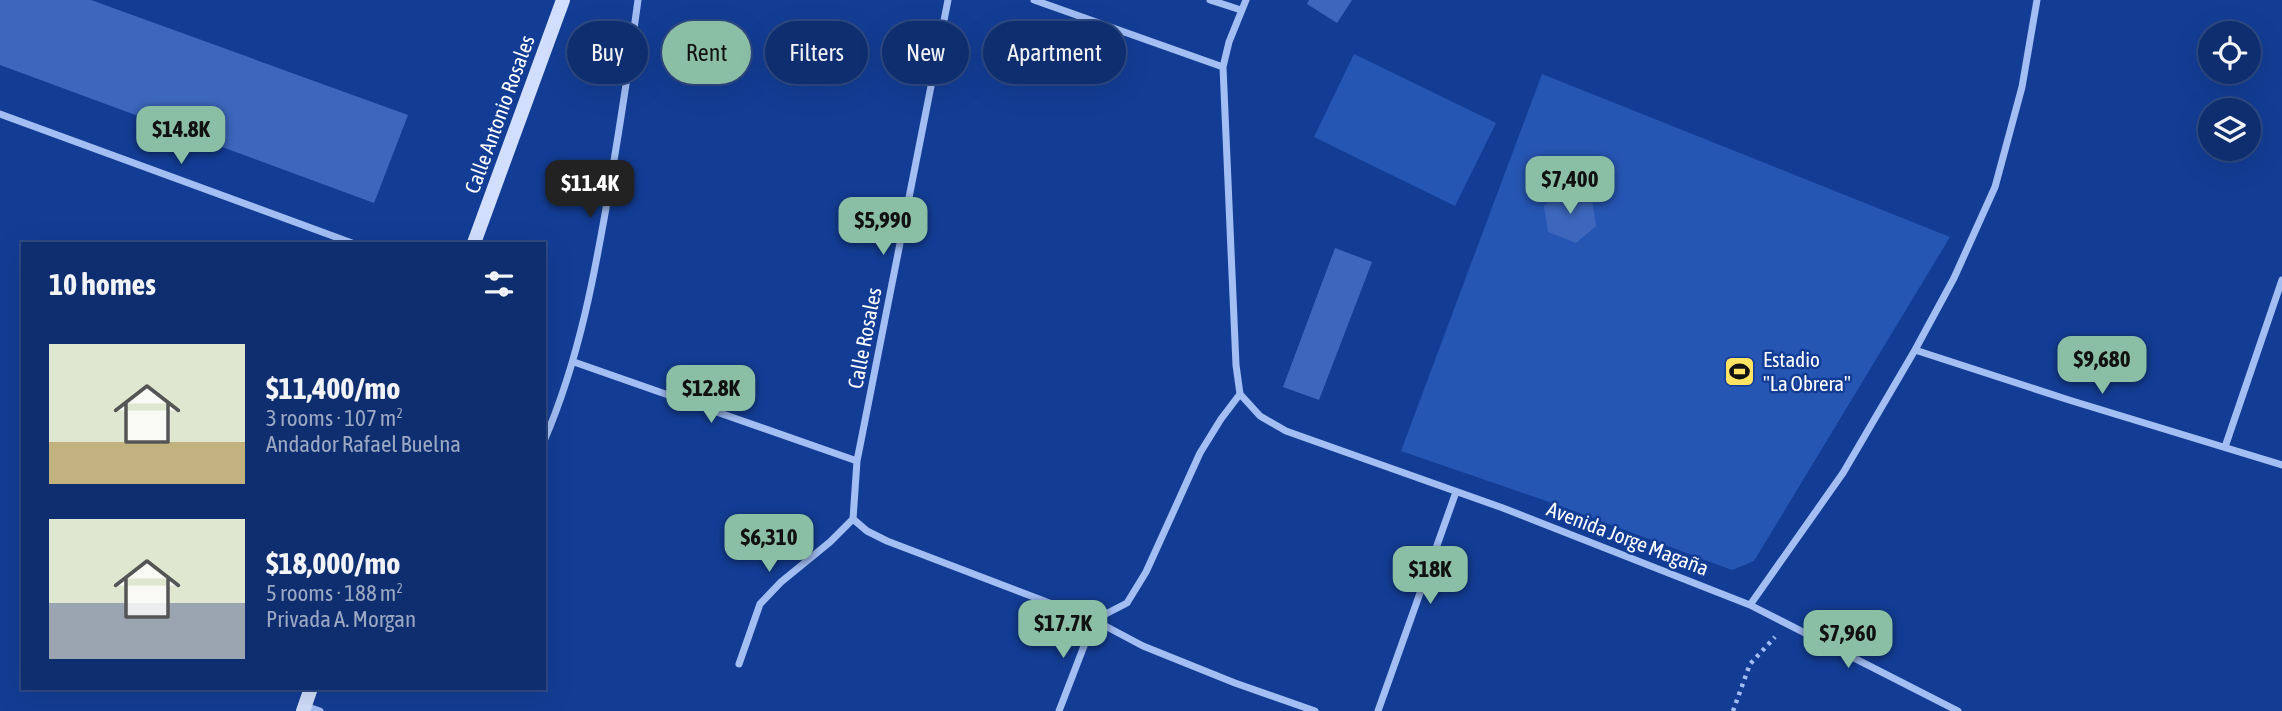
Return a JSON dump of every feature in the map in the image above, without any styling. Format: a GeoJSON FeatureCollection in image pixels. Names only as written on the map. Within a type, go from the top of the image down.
{"type":"FeatureCollection","features":[{"type":"Feature","properties":{"kind":"main road","name":"Calle Antonio Rosales"},"geometry":{"type":"LineString","coordinates":[[474,242],[563,0]]}},
{"type":"Feature","properties":{"kind":"main road"},"geometry":{"type":"LineString","coordinates":[[304,708],[311,690]]}},
{"type":"Feature","properties":{"kind":"street"},"geometry":{"type":"LineString","coordinates":[[546,437],[559,408],[574,362],[600,243],[638,0]]}},
{"type":"Feature","properties":{"kind":"street","name":"Calle Rosales"},"geometry":{"type":"LineString","coordinates":[[853,519],[858,461],[948,0]]}},
{"type":"Feature","properties":{"kind":"street"},"geometry":{"type":"LineString","coordinates":[[1034,0],[1223,67]]}},
{"type":"Feature","properties":{"kind":"street"},"geometry":{"type":"LineString","coordinates":[[1210,0],[1241,10]]}},
{"type":"Feature","properties":{"kind":"street"},"geometry":{"type":"LineString","coordinates":[[1059,711],[1094,620],[1127,603],[1146,572],[1200,453],[1240,394],[1236,365],[1223,67],[1246,0]]}},
{"type":"Feature","properties":{"kind":"street"},"geometry":{"type":"LineString","coordinates":[[1750,605],[1843,473],[1954,278],[1996,187],[2022,87],[2037,0]]}},
{"type":"Feature","properties":{"kind":"street"},"geometry":{"type":"LineString","coordinates":[[0,114],[349,242]]}},
{"type":"Feature","properties":{"kind":"street"},"geometry":{"type":"LineString","coordinates":[[2225,447],[2282,280]]}},
{"type":"Feature","properties":{"kind":"street"},"geometry":{"type":"LineString","coordinates":[[1915,350],[2282,465]]}},
{"type":"Feature","properties":{"kind":"street"},"geometry":{"type":"LineString","coordinates":[[574,362],[858,461]]}},
{"type":"Feature","properties":{"kind":"street","name":"Avenida Jorge Magaña"},"geometry":{"type":"LineString","coordinates":[[1240,394],[1260,416],[1286,431],[1456,492],[1750,605],[1949,709],[1958,711]]}},
{"type":"Feature","properties":{"kind":"street"},"geometry":{"type":"LineString","coordinates":[[1378,711],[1456,492]]}},
{"type":"Feature","properties":{"kind":"street"},"geometry":{"type":"LineString","coordinates":[[739,664],[760,604],[853,519],[867,531],[887,541],[1094,620],[1143,646],[1235,683],[1315,711]]}},
{"type":"Feature","properties":{"kind":"street"},"geometry":{"type":"LineString","coordinates":[[304,708],[320,711]]}},
{"type":"Feature","properties":{"kind":"path"},"geometry":{"type":"LineString","coordinates":[[1733,711],[1750,664],[1787,623]]}},
{"type":"Feature","properties":{"kind":"shaded area"},"geometry":{"type":"Polygon","coordinates":[[[1354,54],[1496,123],[1455,206],[1314,137],[1354,54]]]}},
{"type":"Feature","properties":{"kind":"shaded area"},"geometry":{"type":"Polygon","coordinates":[[[1542,74],[1950,237],[1754,561],[1732,570],[1558,505],[1401,451],[1542,74]]]}},
{"type":"Feature","properties":{"kind":"building"},"geometry":{"type":"Polygon","coordinates":[[[0,0],[91,0],[408,115],[374,203],[0,65],[0,0]]]}},
{"type":"Feature","properties":{"kind":"building"},"geometry":{"type":"Polygon","coordinates":[[[1309,0],[1352,0],[1337,23],[1307,4],[1309,0]]]}},
{"type":"Feature","properties":{"kind":"building"},"geometry":{"type":"Polygon","coordinates":[[[1564,189],[1592,200],[1596,226],[1576,243],[1548,232],[1544,206],[1564,189]]]}},
{"type":"Feature","properties":{"kind":"building"},"geometry":{"type":"Polygon","coordinates":[[[1335,248],[1372,262],[1319,400],[1283,387],[1335,248]]]}},
{"type":"Feature","properties":{"kind":"place","name":"Estadio \"La Obrera\""},"geometry":{"type":"Point","coordinates":[1740,371]}}]}
